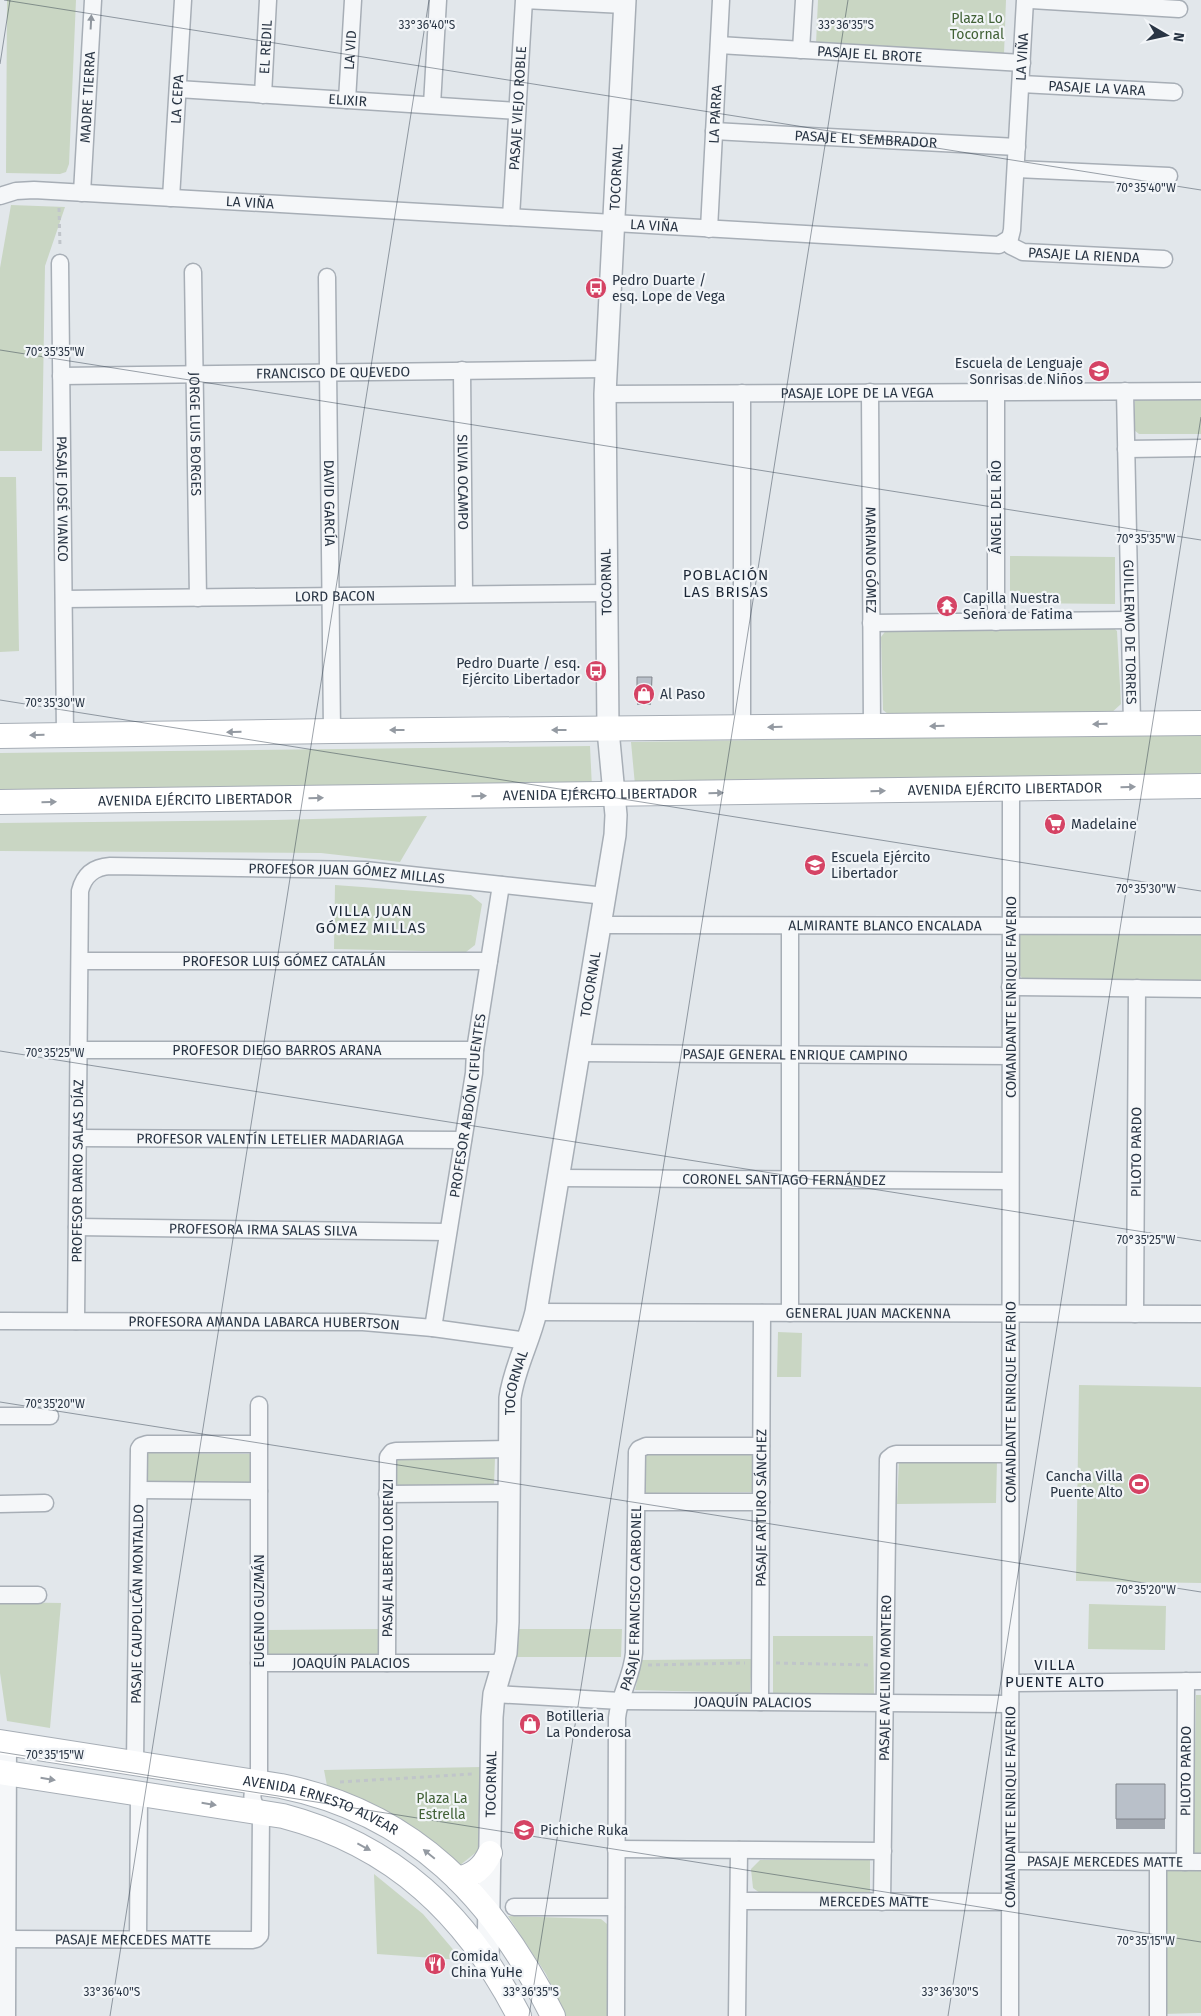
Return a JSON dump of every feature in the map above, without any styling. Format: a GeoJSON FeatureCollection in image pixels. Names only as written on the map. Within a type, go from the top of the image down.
{"type":"FeatureCollection","features":[{"type":"Feature","properties":{"kind":"main road"},"geometry":{"type":"LineString","coordinates":[[0,736],[332,730],[608,730],[1201,724]]}},
{"type":"Feature","properties":{"kind":"main road","name":"AVENIDA EJÉRCITO LIBERTADOR"},"geometry":{"type":"LineString","coordinates":[[0,802],[1201,786]]}},
{"type":"Feature","properties":{"kind":"main road","name":"AVENIDA ERNESTO ALVEAR"},"geometry":{"type":"LineString","coordinates":[[4,1743],[304,1790],[353,1808],[405,1836],[458,1879],[490,1912],[526,1965],[553,2016]]}},
{"type":"Feature","properties":{"kind":"main road","name":"AVENIDA ERNESTO ALVEAR"},"geometry":{"type":"LineString","coordinates":[[4,1772],[261,1812],[298,1820],[348,1839],[387,1861],[435,1900],[472,1940],[488,1962],[518,2016]]}},
{"type":"Feature","properties":{"kind":"main road"},"geometry":{"type":"LineString","coordinates":[[458,1879],[482,1867],[490,1853]]}},
{"type":"Feature","properties":{"kind":"street","name":"MADRE TIERRA"},"geometry":{"type":"LineString","coordinates":[[82,193],[93,0]]}},
{"type":"Feature","properties":{"kind":"street","name":"LA CEPA"},"geometry":{"type":"LineString","coordinates":[[171,198],[182,0]]}},
{"type":"Feature","properties":{"kind":"street","name":"EL REDIL"},"geometry":{"type":"LineString","coordinates":[[263,95],[268,0]]}},
{"type":"Feature","properties":{"kind":"street","name":"LA VID"},"geometry":{"type":"LineString","coordinates":[[347,100],[353,0]]}},
{"type":"Feature","properties":{"kind":"street"},"geometry":{"type":"LineString","coordinates":[[432,106],[438,0]]}},
{"type":"Feature","properties":{"kind":"street"},"geometry":{"type":"LineString","coordinates":[[524,0],[625,3]]}},
{"type":"Feature","properties":{"kind":"street","name":"PASAJE VIEJO ROBLE"},"geometry":{"type":"LineString","coordinates":[[511,217],[524,0]]}},
{"type":"Feature","properties":{"kind":"street","name":"LA PARRA"},"geometry":{"type":"LineString","coordinates":[[709,229],[721,0]]}},
{"type":"Feature","properties":{"kind":"street"},"geometry":{"type":"LineString","coordinates":[[801,50],[804,0]]}},
{"type":"Feature","properties":{"kind":"street","name":"LA VIÑA"},"geometry":{"type":"LineString","coordinates":[[0,196],[25,189],[999,245],[1007,242],[1012,230],[1025,0]]}},
{"type":"Feature","properties":{"kind":"street"},"geometry":{"type":"LineString","coordinates":[[1031,0],[1179,9]]}},
{"type":"Feature","properties":{"kind":"street","name":"TOCORNAL"},"geometry":{"type":"LineString","coordinates":[[488,1962],[492,1717],[494,1694],[504,1663],[508,1622],[509,1449],[512,1385],[536,1312],[615,835],[615,795],[608,730],[605,369],[625,3]]}},
{"type":"Feature","properties":{"kind":"street","name":"PASAJE EL BROTE"},"geometry":{"type":"LineString","coordinates":[[719,45],[1022,63]]}},
{"type":"Feature","properties":{"kind":"street","name":"PASAJE LA VARA"},"geometry":{"type":"LineString","coordinates":[[1021,84],[1174,92]]}},
{"type":"Feature","properties":{"kind":"street","name":"ELIXIR"},"geometry":{"type":"LineString","coordinates":[[178,89],[517,111]]}},
{"type":"Feature","properties":{"kind":"street","name":"PASAJE EL SEMBRADOR"},"geometry":{"type":"LineString","coordinates":[[714,131],[1017,147]]}},
{"type":"Feature","properties":{"kind":"street"},"geometry":{"type":"LineString","coordinates":[[1016,169],[1169,176]]}},
{"type":"Feature","properties":{"kind":"street","name":"PASAJE LA RIENDA"},"geometry":{"type":"LineString","coordinates":[[1007,242],[1023,252],[1164,259]]}},
{"type":"Feature","properties":{"kind":"street","name":"PASAJE JOSÉ VIANCO"},"geometry":{"type":"LineString","coordinates":[[60,262],[65,735]]}},
{"type":"Feature","properties":{"kind":"street","name":"JORGE LUIS BORGES"},"geometry":{"type":"LineString","coordinates":[[193,272],[198,598]]}},
{"type":"Feature","properties":{"kind":"street","name":"DAVID GARCÍA"},"geometry":{"type":"LineString","coordinates":[[327,277],[332,730]]}},
{"type":"Feature","properties":{"kind":"street","name":"FRANCISCO DE QUEVEDO"},"geometry":{"type":"LineString","coordinates":[[61,376],[605,369]]}},
{"type":"Feature","properties":{"kind":"street","name":"SILVIA OCAMPO"},"geometry":{"type":"LineString","coordinates":[[462,370],[464,594]]}},
{"type":"Feature","properties":{"kind":"street","name":"GUILLERMO DE TORRES"},"geometry":{"type":"LineString","coordinates":[[1125,391],[1132,724]]}},
{"type":"Feature","properties":{"kind":"street","name":"PASAJE LOPE DE LA VEGA"},"geometry":{"type":"LineString","coordinates":[[605,394],[1201,391]]}},
{"type":"Feature","properties":{"kind":"street","name":"MARIANO GÓMEZ"},"geometry":{"type":"LineString","coordinates":[[870,392],[872,726]]}},
{"type":"Feature","properties":{"kind":"street","name":"ÁNGEL DEL RÍO"},"geometry":{"type":"LineString","coordinates":[[996,392],[996,622]]}},
{"type":"Feature","properties":{"kind":"street"},"geometry":{"type":"LineString","coordinates":[[742,393],[742,728]]}},
{"type":"Feature","properties":{"kind":"street"},"geometry":{"type":"LineString","coordinates":[[1126,449],[1201,448]]}},
{"type":"Feature","properties":{"kind":"street","name":"LORD BACON"},"geometry":{"type":"LineString","coordinates":[[64,599],[606,593]]}},
{"type":"Feature","properties":{"kind":"street"},"geometry":{"type":"LineString","coordinates":[[871,623],[1130,620]]}},
{"type":"Feature","properties":{"kind":"street","name":"COMANDANTE ENRIQUE FAVERIO"},"geometry":{"type":"LineString","coordinates":[[1010,2016],[1011,789]]}},
{"type":"Feature","properties":{"kind":"street","name":"PROFESOR JUAN GÓMEZ MILLAS"},"geometry":{"type":"LineString","coordinates":[[89,874],[95,869],[110,866],[329,869],[397,873],[605,896]]}},
{"type":"Feature","properties":{"kind":"street","name":"PROFESOR DARIO SALAS DÍAZ"},"geometry":{"type":"LineString","coordinates":[[76,1321],[80,890],[89,874]]}},
{"type":"Feature","properties":{"kind":"street","name":"PROFESOR ABDÓN CIFUENTES"},"geometry":{"type":"LineString","coordinates":[[433,1328],[474,1073],[475,1050],[501,885]]}},
{"type":"Feature","properties":{"kind":"street","name":"ALMIRANTE BLANCO ENCALADA"},"geometry":{"type":"LineString","coordinates":[[600,925],[1201,926]]}},
{"type":"Feature","properties":{"kind":"street"},"geometry":{"type":"LineString","coordinates":[[790,926],[790,1313]]}},
{"type":"Feature","properties":{"kind":"street","name":"PROFESOR LUIS GÓMEZ CATALÁN"},"geometry":{"type":"LineString","coordinates":[[80,961],[489,961]]}},
{"type":"Feature","properties":{"kind":"street"},"geometry":{"type":"LineString","coordinates":[[1010,987],[1201,989]]}},
{"type":"Feature","properties":{"kind":"street","name":"PILOTO PARDO"},"geometry":{"type":"LineString","coordinates":[[1134,1314],[1137,988]]}},
{"type":"Feature","properties":{"kind":"street","name":"PROFESOR DIEGO BARROS ARANA"},"geometry":{"type":"LineString","coordinates":[[79,1050],[475,1050]]}},
{"type":"Feature","properties":{"kind":"street","name":"PASAJE GENERAL ENRIQUE CAMPINO"},"geometry":{"type":"LineString","coordinates":[[579,1053],[1010,1056]]}},
{"type":"Feature","properties":{"kind":"street","name":"PROFESOR VALENTÍN LETELIER MADARIAGA"},"geometry":{"type":"LineString","coordinates":[[78,1138],[463,1140]]}},
{"type":"Feature","properties":{"kind":"street","name":"CORONEL SANTIAGO FERNÁNDEZ"},"geometry":{"type":"LineString","coordinates":[[558,1178],[1010,1181]]}},
{"type":"Feature","properties":{"kind":"street","name":"PROFESORA IRMA SALAS SILVA"},"geometry":{"type":"LineString","coordinates":[[77,1227],[448,1232]]}},
{"type":"Feature","properties":{"kind":"street","name":"GENERAL JUAN MACKENNA"},"geometry":{"type":"LineString","coordinates":[[536,1312],[1201,1314]]}},
{"type":"Feature","properties":{"kind":"street","name":"PASAJE ARTURO SÁNCHEZ"},"geometry":{"type":"LineString","coordinates":[[760,1702],[762,1313]]}},
{"type":"Feature","properties":{"kind":"street","name":"PROFESORA AMANDA LABARCA HUBERTSON"},"geometry":{"type":"LineString","coordinates":[[0,1321],[353,1322],[433,1328],[527,1341]]}},
{"type":"Feature","properties":{"kind":"street","name":"EUGENIO GUZMÁN"},"geometry":{"type":"LineString","coordinates":[[259,1405],[258,1782],[252,1795],[252,1802],[261,1812]]}},
{"type":"Feature","properties":{"kind":"street"},"geometry":{"type":"LineString","coordinates":[[0,1416],[50,1416]]}},
{"type":"Feature","properties":{"kind":"street","name":"PASAJE CAUPOLICÁN MONTALDO"},"geometry":{"type":"LineString","coordinates":[[135,1763],[138,1490],[139,1452],[141,1446],[147,1444],[259,1444]]}},
{"type":"Feature","properties":{"kind":"street","name":"PASAJE FRANCISCO CARBONEL"},"geometry":{"type":"LineString","coordinates":[[616,2016],[616,1726],[621,1701],[633,1665],[636,1456],[639,1448],[646,1446],[761,1446]]}},
{"type":"Feature","properties":{"kind":"street","name":"PASAJE ALBERTO LORENZI"},"geometry":{"type":"LineString","coordinates":[[388,1663],[387,1460],[389,1454],[396,1451],[509,1449]]}},
{"type":"Feature","properties":{"kind":"street","name":"PASAJE AVELINO MONTERO"},"geometry":{"type":"LineString","coordinates":[[882,1902],[888,1462],[890,1456],[896,1454],[1010,1454]]}},
{"type":"Feature","properties":{"kind":"street"},"geometry":{"type":"LineString","coordinates":[[138,1490],[259,1491]]}},
{"type":"Feature","properties":{"kind":"street"},"geometry":{"type":"LineString","coordinates":[[387,1494],[509,1493]]}},
{"type":"Feature","properties":{"kind":"street"},"geometry":{"type":"LineString","coordinates":[[636,1502],[761,1502]]}},
{"type":"Feature","properties":{"kind":"street"},"geometry":{"type":"LineString","coordinates":[[0,1504],[45,1503]]}},
{"type":"Feature","properties":{"kind":"street"},"geometry":{"type":"LineString","coordinates":[[0,1595],[38,1595]]}},
{"type":"Feature","properties":{"kind":"street","name":"JOAQUÍN PALACIOS"},"geometry":{"type":"LineString","coordinates":[[259,1663],[504,1663]]}},
{"type":"Feature","properties":{"kind":"street"},"geometry":{"type":"LineString","coordinates":[[1010,1683],[1193,1681]]}},
{"type":"Feature","properties":{"kind":"street","name":"PILOTO PARDO"},"geometry":{"type":"LineString","coordinates":[[1193,1681],[1193,1862]]}},
{"type":"Feature","properties":{"kind":"street","name":"JOAQUÍN PALACIOS"},"geometry":{"type":"LineString","coordinates":[[494,1694],[621,1701],[1010,1704]]}},
{"type":"Feature","properties":{"kind":"street"},"geometry":{"type":"LineString","coordinates":[[4,1743],[7,2016]]}},
{"type":"Feature","properties":{"kind":"street"},"geometry":{"type":"LineString","coordinates":[[138,1939],[139,1794]]}},
{"type":"Feature","properties":{"kind":"street","name":"PASAJE MERCEDES MATTE"},"geometry":{"type":"LineString","coordinates":[[5,1946],[138,1939],[252,1940],[258,1938],[260,1932],[261,1812]]}},
{"type":"Feature","properties":{"kind":"street"},"geometry":{"type":"LineString","coordinates":[[616,1849],[883,1851]]}},
{"type":"Feature","properties":{"kind":"street"},"geometry":{"type":"LineString","coordinates":[[738,2016],[739,1850]]}},
{"type":"Feature","properties":{"kind":"street","name":"PASAJE MERCEDES MATTE"},"geometry":{"type":"LineString","coordinates":[[1010,1861],[1193,1862]]}},
{"type":"Feature","properties":{"kind":"street"},"geometry":{"type":"LineString","coordinates":[[1158,1862],[1158,2016]]}},
{"type":"Feature","properties":{"kind":"street","name":"MERCEDES MATTE"},"geometry":{"type":"LineString","coordinates":[[739,1902],[1010,1902]]}},
{"type":"Feature","properties":{"kind":"street"},"geometry":{"type":"LineString","coordinates":[[514,1907],[616,1907]]}},
{"type":"Feature","properties":{"kind":"path"},"geometry":{"type":"LineString","coordinates":[[59,191],[60,262]]}},
{"type":"Feature","properties":{"kind":"path"},"geometry":{"type":"LineString","coordinates":[[633,1665],[761,1663],[885,1665]]}},
{"type":"Feature","properties":{"kind":"path"},"geometry":{"type":"LineString","coordinates":[[336,1783],[480,1774],[491,1771]]}},
{"type":"Feature","properties":{"kind":"green space"},"geometry":{"type":"Polygon","coordinates":[[[7,0],[76,0],[69,164],[66,172],[60,174],[6,173],[7,0]]]}},
{"type":"Feature","properties":{"kind":"green space","name":"Plaza Lo Tocornal"},"geometry":{"type":"Polygon","coordinates":[[[818,0],[1006,0],[1004,54],[816,44],[818,0]]]}},
{"type":"Feature","properties":{"kind":"green space"},"geometry":{"type":"Polygon","coordinates":[[[11,205],[65,207],[45,266],[42,451],[0,451],[0,268],[11,205]]]}},
{"type":"Feature","properties":{"kind":"green space"},"geometry":{"type":"Polygon","coordinates":[[[1135,400],[1201,400],[1201,434],[1139,434],[1134,430],[1135,400]]]}},
{"type":"Feature","properties":{"kind":"green space"},"geometry":{"type":"Polygon","coordinates":[[[0,477],[16,477],[19,651],[0,652],[0,477]]]}},
{"type":"Feature","properties":{"kind":"green space"},"geometry":{"type":"Polygon","coordinates":[[[1010,556],[1115,557],[1115,604],[1010,603],[1010,556]]]}},
{"type":"Feature","properties":{"kind":"green space"},"geometry":{"type":"Polygon","coordinates":[[[1110,625],[1117,631],[1121,704],[1110,714],[888,714],[883,710],[881,637],[887,629],[1110,625]]]}},
{"type":"Feature","properties":{"kind":"green space"},"geometry":{"type":"Polygon","coordinates":[[[1201,733],[1201,778],[635,785],[631,742],[1201,733]]]}},
{"type":"Feature","properties":{"kind":"green space"},"geometry":{"type":"Polygon","coordinates":[[[590,746],[592,788],[0,793],[0,753],[590,746]]]}},
{"type":"Feature","properties":{"kind":"green space"},"geometry":{"type":"Polygon","coordinates":[[[427,816],[400,862],[321,853],[0,851],[0,823],[275,820],[427,816]]]}},
{"type":"Feature","properties":{"kind":"green space","name":"VILLA JUAN GÓMEZ MILLAS"},"geometry":{"type":"Polygon","coordinates":[[[335,885],[471,895],[482,904],[475,945],[466,952],[334,949],[335,885]]]}},
{"type":"Feature","properties":{"kind":"green space"},"geometry":{"type":"Polygon","coordinates":[[[1020,933],[1201,933],[1201,982],[1025,982],[1019,974],[1020,933]]]}},
{"type":"Feature","properties":{"kind":"green space"},"geometry":{"type":"Polygon","coordinates":[[[778,1332],[802,1333],[801,1377],[777,1377],[778,1332]]]}},
{"type":"Feature","properties":{"kind":"green space","name":"Cancha Villa Puente Alto"},"geometry":{"type":"Polygon","coordinates":[[[1079,1385],[1201,1387],[1201,1583],[1076,1581],[1079,1385]]]}},
{"type":"Feature","properties":{"kind":"green space"},"geometry":{"type":"Polygon","coordinates":[[[646,1452],[755,1453],[753,1492],[645,1493],[646,1452]]]}},
{"type":"Feature","properties":{"kind":"green space"},"geometry":{"type":"Polygon","coordinates":[[[146,1453],[252,1454],[252,1486],[151,1485],[145,1479],[146,1453]]]}},
{"type":"Feature","properties":{"kind":"green space"},"geometry":{"type":"Polygon","coordinates":[[[495,1458],[494,1485],[397,1487],[397,1459],[495,1458]]]}},
{"type":"Feature","properties":{"kind":"green space"},"geometry":{"type":"Polygon","coordinates":[[[899,1460],[997,1461],[996,1503],[897,1504],[899,1460]]]}},
{"type":"Feature","properties":{"kind":"green space"},"geometry":{"type":"Polygon","coordinates":[[[0,1602],[61,1603],[50,1728],[7,1721],[0,1673],[0,1602]]]}},
{"type":"Feature","properties":{"kind":"green space"},"geometry":{"type":"Polygon","coordinates":[[[1089,1604],[1166,1606],[1165,1650],[1088,1649],[1089,1604]]]}},
{"type":"Feature","properties":{"kind":"green space"},"geometry":{"type":"Polygon","coordinates":[[[378,1629],[378,1656],[267,1657],[267,1630],[378,1629]]]}},
{"type":"Feature","properties":{"kind":"green space"},"geometry":{"type":"Polygon","coordinates":[[[517,1629],[622,1629],[621,1657],[517,1657],[517,1629]]]}},
{"type":"Feature","properties":{"kind":"green space"},"geometry":{"type":"Polygon","coordinates":[[[773,1636],[873,1636],[874,1695],[773,1693],[773,1636]]]}},
{"type":"Feature","properties":{"kind":"green space"},"geometry":{"type":"Polygon","coordinates":[[[752,1659],[750,1693],[635,1690],[642,1660],[752,1659]]]}},
{"type":"Feature","properties":{"kind":"green space"},"geometry":{"type":"Polygon","coordinates":[[[1196,1695],[1201,1695],[1201,2013],[1160,2014],[1160,1871],[1193,1870],[1196,1695]]]}},
{"type":"Feature","properties":{"kind":"green space","name":"Plaza La Estrella"},"geometry":{"type":"Polygon","coordinates":[[[481,1767],[479,1850],[459,1866],[328,1791],[324,1770],[481,1767]]]}},
{"type":"Feature","properties":{"kind":"green space"},"geometry":{"type":"Polygon","coordinates":[[[870,1857],[870,1892],[760,1893],[753,1888],[751,1869],[760,1860],[870,1857]]]}},
{"type":"Feature","properties":{"kind":"green space"},"geometry":{"type":"Polygon","coordinates":[[[374,1874],[423,1914],[462,1960],[377,1954],[374,1874]]]}},
{"type":"Feature","properties":{"kind":"green space"},"geometry":{"type":"Polygon","coordinates":[[[508,1916],[601,1919],[607,1924],[607,2016],[565,2016],[546,1974],[508,1916]]]}},
{"type":"Feature","properties":{"kind":"building","name":"Al Paso"},"geometry":{"type":"Polygon","coordinates":[[[637,677],[652,677],[651,700],[637,699],[637,677]]]}},
{"type":"Feature","properties":{"kind":"building"},"geometry":{"type":"Polygon","coordinates":[[[1116,1784],[1165,1784],[1165,1819],[1116,1819],[1116,1784]]]}},
{"type":"Feature","properties":{"kind":"place","name":"Pedro Duarte / esq. Lope de Vega"},"geometry":{"type":"Point","coordinates":[596,288]}},
{"type":"Feature","properties":{"kind":"place","name":"Escuela de Lenguaje Sonrisas de Niños"},"geometry":{"type":"Point","coordinates":[1099,371]}},
{"type":"Feature","properties":{"kind":"place","name":"Capilla Nuestra Señora de Fatima"},"geometry":{"type":"Point","coordinates":[947,606]}},
{"type":"Feature","properties":{"kind":"place","name":"Pedro Duarte / esq. Ejército Libertador"},"geometry":{"type":"Point","coordinates":[596,671]}},
{"type":"Feature","properties":{"kind":"place","name":"Al Paso"},"geometry":{"type":"Point","coordinates":[644,694]}},
{"type":"Feature","properties":{"kind":"place","name":"Madelaine"},"geometry":{"type":"Point","coordinates":[1055,824]}},
{"type":"Feature","properties":{"kind":"place","name":"Escuela Ejército Libertador"},"geometry":{"type":"Point","coordinates":[815,865]}},
{"type":"Feature","properties":{"kind":"place","name":"Cancha Villa Puente Alto"},"geometry":{"type":"Point","coordinates":[1139,1484]}},
{"type":"Feature","properties":{"kind":"place","name":"Botilleria La Ponderosa"},"geometry":{"type":"Point","coordinates":[530,1724]}},
{"type":"Feature","properties":{"kind":"place","name":"Pichiche Ruka"},"geometry":{"type":"Point","coordinates":[524,1830]}},
{"type":"Feature","properties":{"kind":"place","name":"Comida China YuHe"},"geometry":{"type":"Point","coordinates":[435,1964]}},
{"type":"Feature","properties":{"kind":"district","name":"POBLACIÓN LAS BRISAS"},"geometry":{"type":"Point","coordinates":[726,584]}},
{"type":"Feature","properties":{"kind":"district","name":"VILLA JUAN GÓMEZ MILLAS"},"geometry":{"type":"Point","coordinates":[371,920]}},
{"type":"Feature","properties":{"kind":"district","name":"VILLA PUENTE ALTO"},"geometry":{"type":"Point","coordinates":[1055,1674]}}]}
